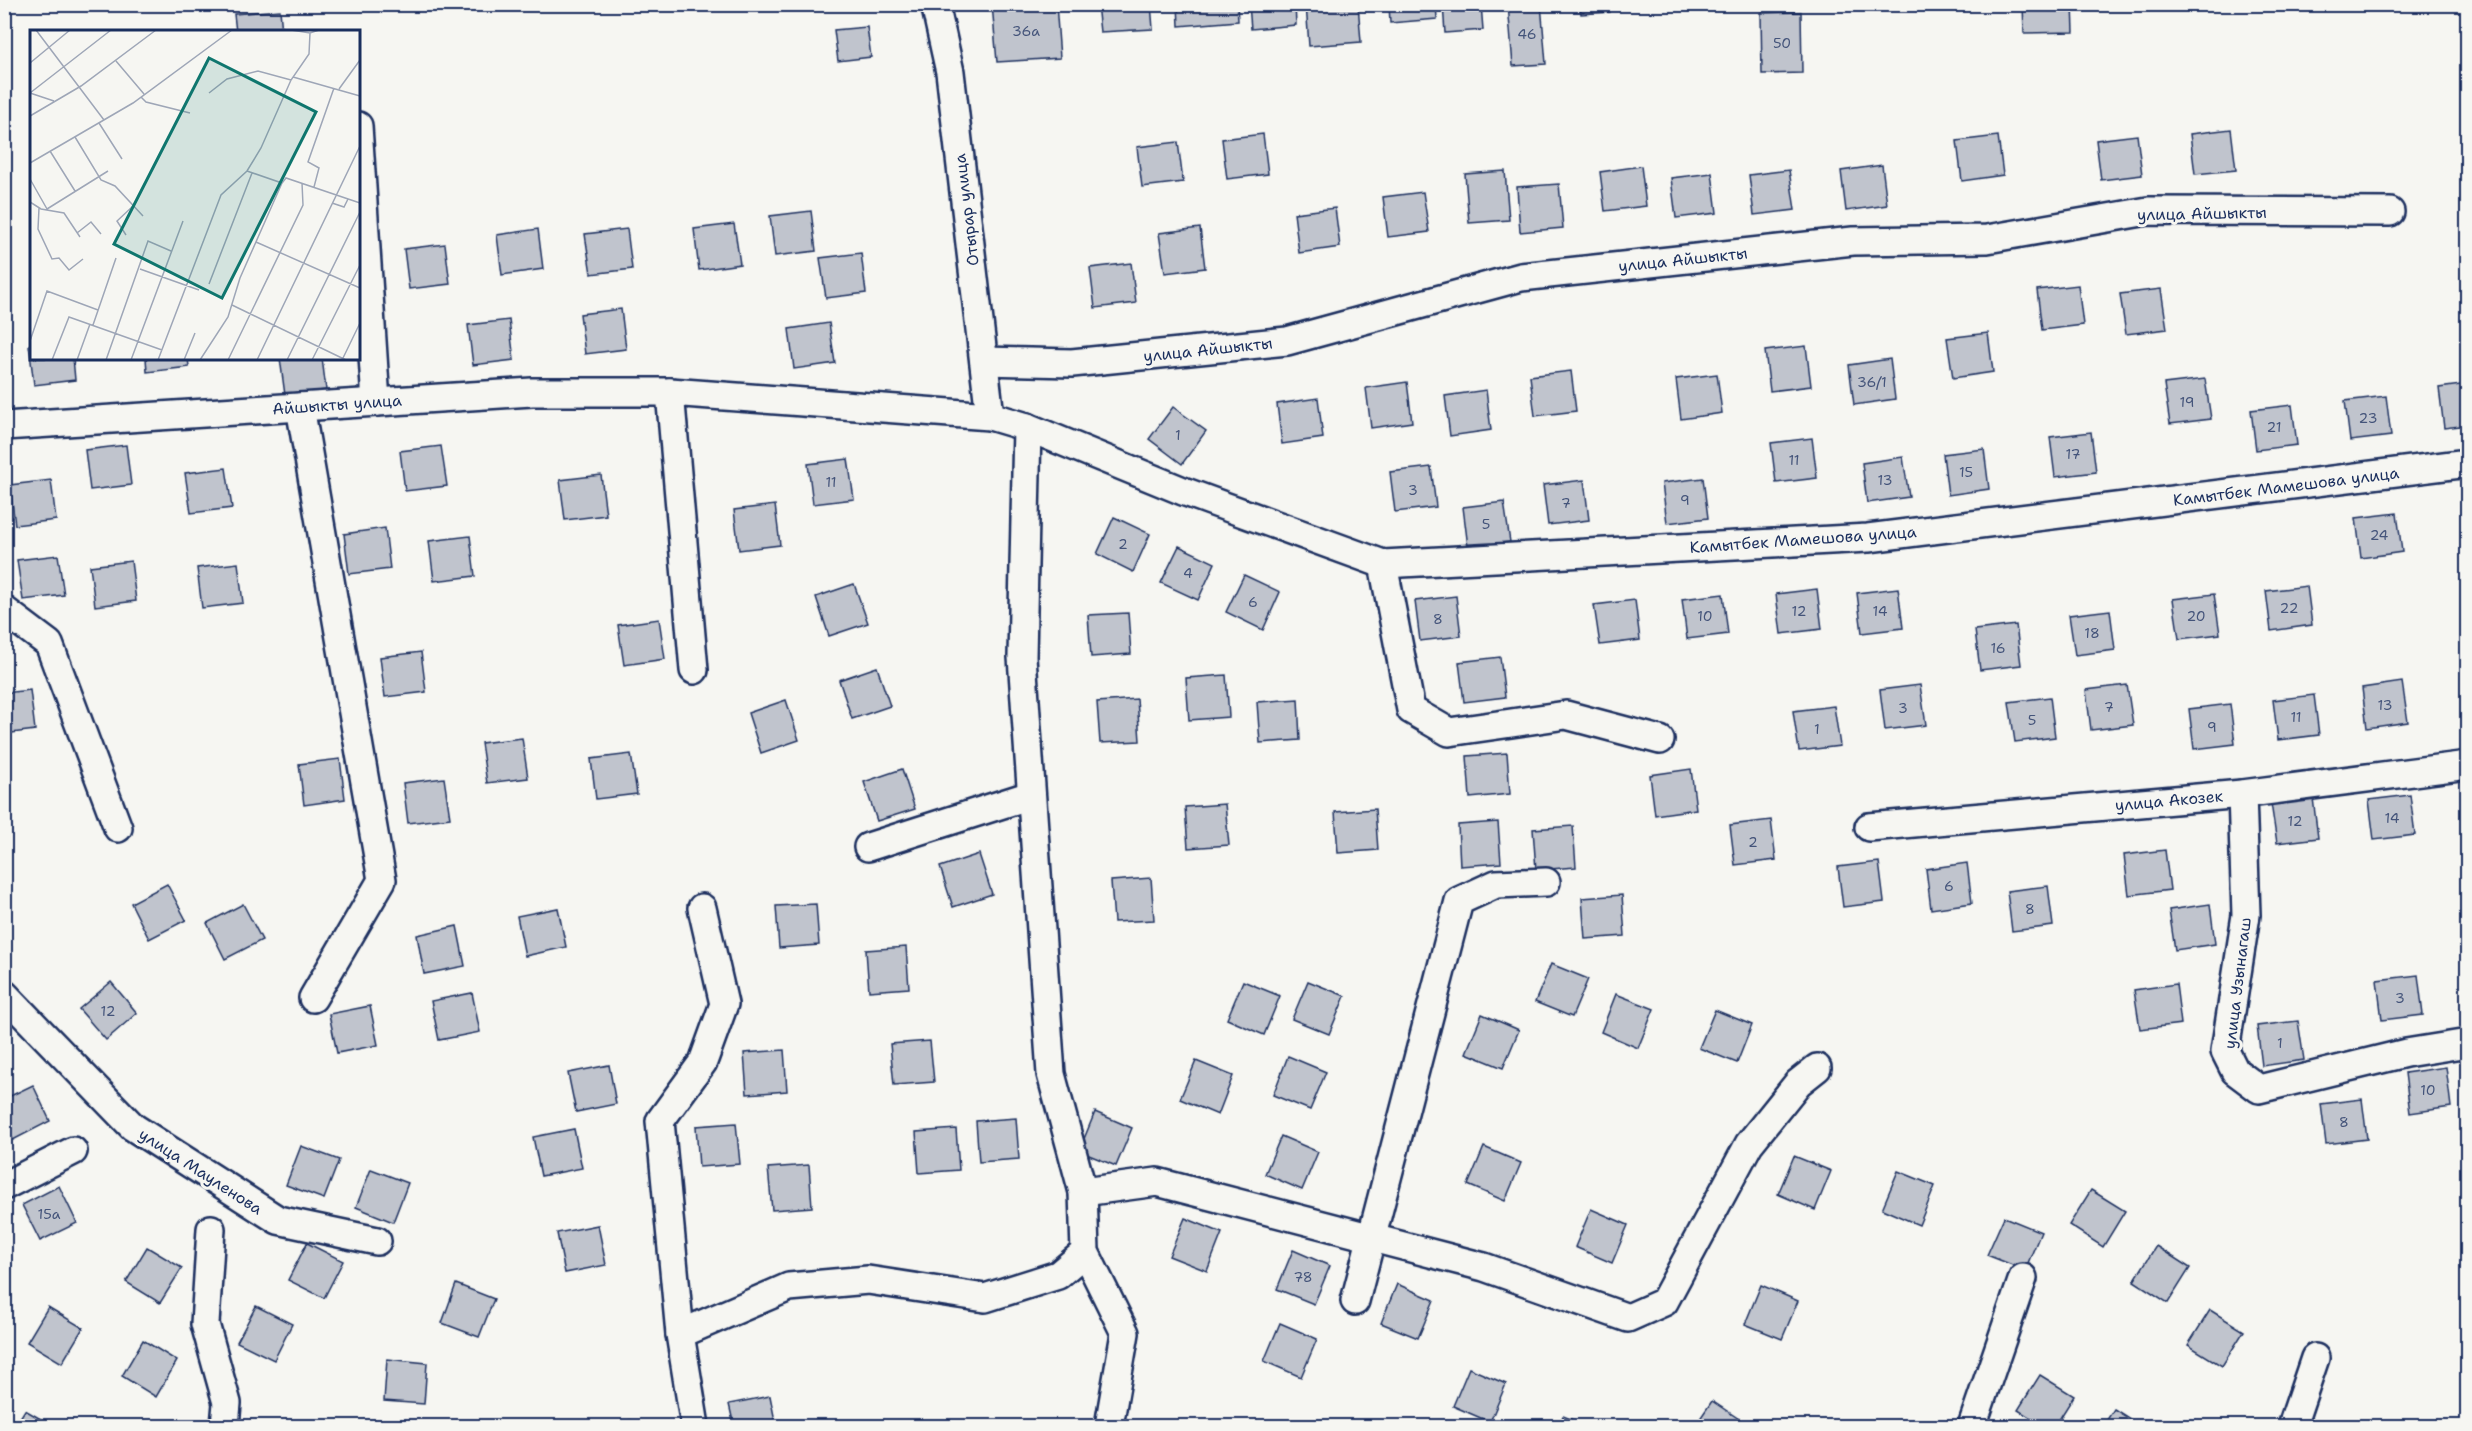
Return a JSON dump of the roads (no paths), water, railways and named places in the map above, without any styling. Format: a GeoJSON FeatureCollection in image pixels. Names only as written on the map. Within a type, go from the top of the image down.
{"type":"FeatureCollection","features":[{"type":"Feature","properties":{"kind":"street","name":"Отырар улица"},"geometry":{"type":"LineString","coordinates":[[935,4],[950,72],[990,416]]}},
{"type":"Feature","properties":{"kind":"street"},"geometry":{"type":"LineString","coordinates":[[360,157],[376,402]]}},
{"type":"Feature","properties":{"kind":"street","name":"улица Айшыкты"},"geometry":{"type":"LineString","coordinates":[[984,361],[1072,363],[1287,341],[1521,276],[1841,242],[1987,239],[2148,211],[2391,212]]}},
{"type":"Feature","properties":{"kind":"street","name":"Айшыкты улица"},"geometry":{"type":"LineString","coordinates":[[4,426],[532,392],[670,392],[990,416]]}},
{"type":"Feature","properties":{"kind":"street"},"geometry":{"type":"LineString","coordinates":[[670,392],[694,670]]}},
{"type":"Feature","properties":{"kind":"street"},"geometry":{"type":"LineString","coordinates":[[300,407],[382,880],[313,998]]}},
{"type":"Feature","properties":{"kind":"street","name":"Камытбек Мамешова улица"},"geometry":{"type":"LineString","coordinates":[[990,416],[1027,427],[1183,491],[1383,564],[1868,538],[2468,463]]}},
{"type":"Feature","properties":{"kind":"street"},"geometry":{"type":"LineString","coordinates":[[1027,427],[1022,657],[1051,1074],[1083,1192],[1085,1252],[1125,1333],[1109,1426]]}},
{"type":"Feature","properties":{"kind":"street"},"geometry":{"type":"LineString","coordinates":[[1383,564],[1411,710],[1449,732],[1566,715],[1660,740]]}},
{"type":"Feature","properties":{"kind":"street"},"geometry":{"type":"LineString","coordinates":[[4,610],[49,644],[117,828]]}},
{"type":"Feature","properties":{"kind":"street","name":"улица Акозек"},"geometry":{"type":"LineString","coordinates":[[1869,827],[2242,794],[2468,765]]}},
{"type":"Feature","properties":{"kind":"street","name":"улица Узынагаш"},"geometry":{"type":"LineString","coordinates":[[2242,794],[2246,915],[2225,1051],[2235,1071],[2259,1089],[2406,1053],[2468,1043]]}},
{"type":"Feature","properties":{"kind":"street"},"geometry":{"type":"LineString","coordinates":[[868,847],[1032,795]]}},
{"type":"Feature","properties":{"kind":"street"},"geometry":{"type":"LineString","coordinates":[[1355,1301],[1459,901],[1496,884],[1546,882]]}},
{"type":"Feature","properties":{"kind":"street"},"geometry":{"type":"LineString","coordinates":[[694,1426],[680,1334],[660,1121],[703,1062],[724,1004],[702,908]]}},
{"type":"Feature","properties":{"kind":"street","name":"улица Мауленова"},"geometry":{"type":"LineString","coordinates":[[4,994],[133,1127],[278,1220],[377,1241]]}},
{"type":"Feature","properties":{"kind":"street"},"geometry":{"type":"LineString","coordinates":[[1083,1192],[1157,1182],[1484,1267],[1628,1318],[1664,1302],[1749,1144],[1798,1083],[1817,1068]]}},
{"type":"Feature","properties":{"kind":"street"},"geometry":{"type":"LineString","coordinates":[[4,1186],[73,1151]]}},
{"type":"Feature","properties":{"kind":"street"},"geometry":{"type":"LineString","coordinates":[[211,1229],[205,1324],[227,1403],[225,1426]]}},
{"type":"Feature","properties":{"kind":"street"},"geometry":{"type":"LineString","coordinates":[[680,1334],[789,1287],[868,1280],[985,1298],[1058,1275],[1085,1252]]}},
{"type":"Feature","properties":{"kind":"street"},"geometry":{"type":"LineString","coordinates":[[1972,1426],[2024,1278]]}},
{"type":"Feature","properties":{"kind":"street"},"geometry":{"type":"LineString","coordinates":[[2292,1426],[2315,1358]]}}]}
